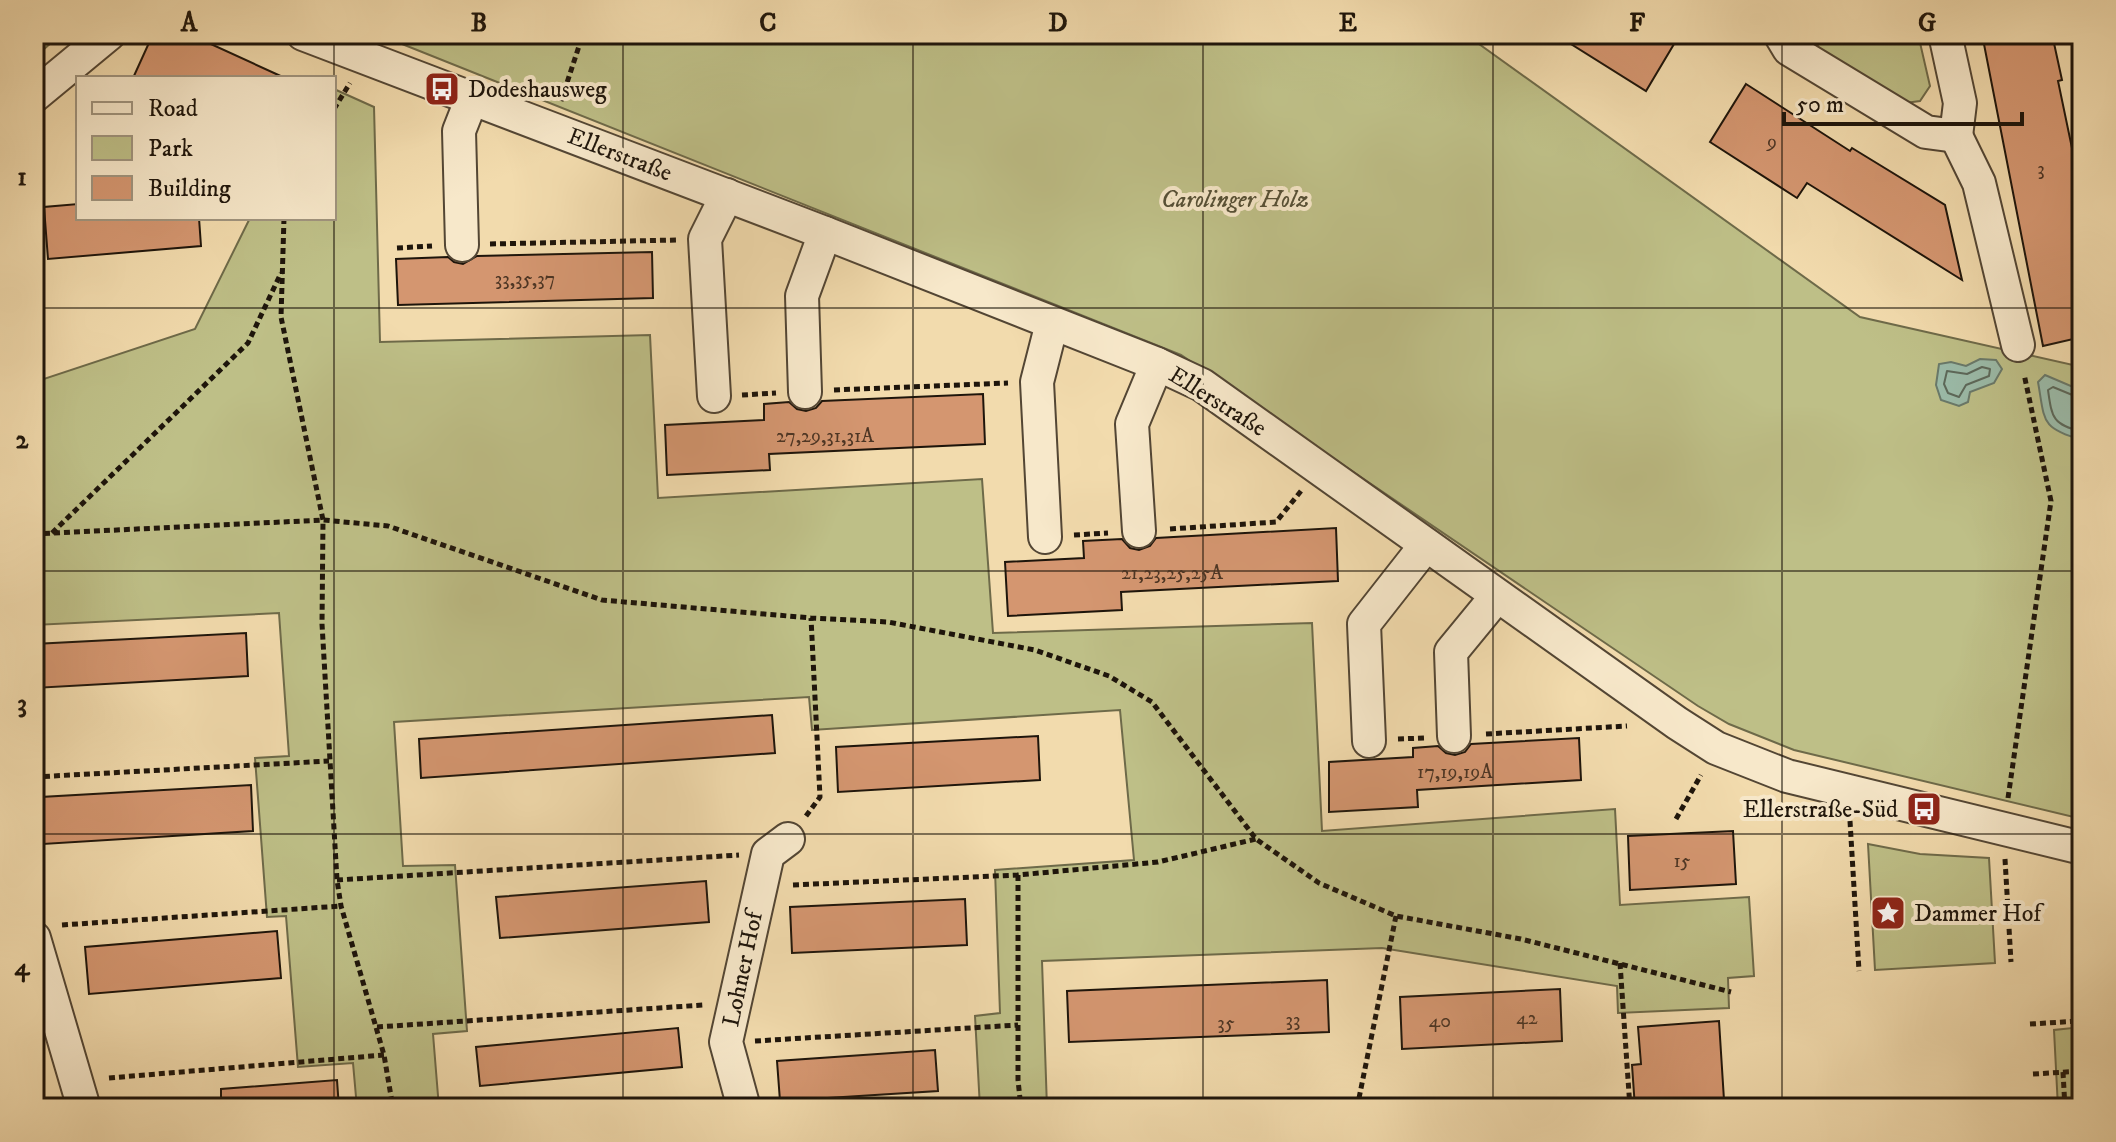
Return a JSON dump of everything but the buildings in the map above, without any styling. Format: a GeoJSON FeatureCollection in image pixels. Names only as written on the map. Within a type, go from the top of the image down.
{"type":"FeatureCollection","features":[{"type":"Feature","properties":{"kind":"street"},"geometry":{"type":"LineString","coordinates":[[34,96],[109,34]]}},
{"type":"Feature","properties":{"kind":"street","name":"Ellerstraße"},"geometry":{"type":"LineString","coordinates":[[303,34],[825,233],[1157,364],[1202,385],[1716,748],[1787,776],[2082,848]]}},
{"type":"Feature","properties":{"kind":"street"},"geometry":{"type":"LineString","coordinates":[[1780,34],[1789,49],[1926,132],[1956,136]]}},
{"type":"Feature","properties":{"kind":"street"},"geometry":{"type":"LineString","coordinates":[[1945,34],[1960,103],[1956,136],[1979,183],[2018,345]]}},
{"type":"Feature","properties":{"kind":"street"},"geometry":{"type":"LineString","coordinates":[[462,245],[459,131],[472,98]]}},
{"type":"Feature","properties":{"kind":"street"},"geometry":{"type":"LineString","coordinates":[[714,396],[705,239],[727,195]]}},
{"type":"Feature","properties":{"kind":"street"},"geometry":{"type":"LineString","coordinates":[[805,392],[802,296],[825,233]]}},
{"type":"Feature","properties":{"kind":"street"},"geometry":{"type":"LineString","coordinates":[[1045,537],[1037,382],[1052,323]]}},
{"type":"Feature","properties":{"kind":"street"},"geometry":{"type":"LineString","coordinates":[[1139,531],[1132,424],[1157,364]]}},
{"type":"Feature","properties":{"kind":"street"},"geometry":{"type":"LineString","coordinates":[[1369,741],[1364,624],[1426,545]]}},
{"type":"Feature","properties":{"kind":"street"},"geometry":{"type":"LineString","coordinates":[[1454,736],[1451,652],[1497,596]]}},
{"type":"Feature","properties":{"kind":"street","name":"Lohner Hof"},"geometry":{"type":"LineString","coordinates":[[744,1108],[726,1042],[761,887],[778,846]]}},
{"type":"Feature","properties":{"kind":"street"},"geometry":{"type":"LineString","coordinates":[[42,932],[80,1094]]}},
{"type":"Feature","properties":{"kind":"path"},"geometry":{"type":"LineString","coordinates":[[552,128],[583,34]]}},
{"type":"Feature","properties":{"kind":"path"},"geometry":{"type":"LineString","coordinates":[[284,220],[281,317],[323,520],[322,624],[337,880],[341,906],[384,1055],[393,1108]]}},
{"type":"Feature","properties":{"kind":"path"},"geometry":{"type":"LineString","coordinates":[[397,248],[705,239]]}},
{"type":"Feature","properties":{"kind":"path"},"geometry":{"type":"LineString","coordinates":[[51,533],[248,343],[283,269]]}},
{"type":"Feature","properties":{"kind":"path"},"geometry":{"type":"LineString","coordinates":[[2011,962],[2003,828],[2051,501],[2018,345]]}},
{"type":"Feature","properties":{"kind":"path"},"geometry":{"type":"LineString","coordinates":[[714,396],[1037,382]]}},
{"type":"Feature","properties":{"kind":"path"},"geometry":{"type":"LineString","coordinates":[[1045,537],[1276,522],[1319,469]]}},
{"type":"Feature","properties":{"kind":"path"},"geometry":{"type":"LineString","coordinates":[[34,534],[323,520],[388,526],[602,600],[888,622],[1021,647],[1109,676],[1152,702],[1256,839],[1319,883],[1396,916],[1521,939],[1731,992]]}},
{"type":"Feature","properties":{"kind":"path"},"geometry":{"type":"LineString","coordinates":[[337,880],[778,846],[820,797],[811,618]]}},
{"type":"Feature","properties":{"kind":"path"},"geometry":{"type":"LineString","coordinates":[[1369,741],[1677,723]]}},
{"type":"Feature","properties":{"kind":"path"},"geometry":{"type":"LineString","coordinates":[[1676,819],[1716,748]]}},
{"type":"Feature","properties":{"kind":"path"},"geometry":{"type":"LineString","coordinates":[[34,777],[329,761]]}},
{"type":"Feature","properties":{"kind":"path"},"geometry":{"type":"LineString","coordinates":[[1848,792],[1859,971]]}},
{"type":"Feature","properties":{"kind":"path"},"geometry":{"type":"LineString","coordinates":[[761,887],[1018,875],[1158,862],[1256,839]]}},
{"type":"Feature","properties":{"kind":"path"},"geometry":{"type":"LineString","coordinates":[[1018,875],[1021,1108]]}},
{"type":"Feature","properties":{"kind":"path"},"geometry":{"type":"LineString","coordinates":[[42,932],[341,906]]}},
{"type":"Feature","properties":{"kind":"path"},"geometry":{"type":"LineString","coordinates":[[1357,1108],[1396,916]]}},
{"type":"Feature","properties":{"kind":"path"},"geometry":{"type":"LineString","coordinates":[[1620,963],[1630,1108]]}},
{"type":"Feature","properties":{"kind":"path"},"geometry":{"type":"LineString","coordinates":[[377,1027],[734,1003]]}},
{"type":"Feature","properties":{"kind":"path"},"geometry":{"type":"LineString","coordinates":[[2030,1024],[2079,1021]]}},
{"type":"Feature","properties":{"kind":"path"},"geometry":{"type":"LineString","coordinates":[[726,1042],[1018,1025]]}},
{"type":"Feature","properties":{"kind":"path"},"geometry":{"type":"LineString","coordinates":[[80,1094],[384,1055]]}},
{"type":"Feature","properties":{"kind":"path"},"geometry":{"type":"LineString","coordinates":[[2033,1074],[2082,1071]]}},
{"type":"Feature","properties":{"kind":"path"},"geometry":{"type":"LineString","coordinates":[[2063,1072],[2065,1108]]}},
{"type":"Feature","properties":{"kind":"green space"},"geometry":{"type":"Polygon","coordinates":[[[34,34],[61,34],[34,58],[34,34]]]}},
{"type":"Feature","properties":{"kind":"green space","name":"Carolinger Holz"},"geometry":{"type":"Polygon","coordinates":[[[377,34],[1465,34],[1860,317],[2082,367],[2082,819],[1794,750],[1729,724],[1181,355],[377,34]]]}},
{"type":"Feature","properties":{"kind":"green space"},"geometry":{"type":"Polygon","coordinates":[[[1813,34],[1918,34],[1930,86],[1920,101],[1905,103],[1820,51],[1813,34]]]}},
{"type":"Feature","properties":{"kind":"green space"},"geometry":{"type":"Polygon","coordinates":[[[336,90],[374,107],[380,342],[650,335],[658,498],[982,479],[993,633],[1312,623],[1322,831],[1615,809],[1620,905],[1749,897],[1754,976],[1728,978],[1729,1008],[1618,1013],[1617,986],[1382,948],[1042,961],[1047,1108],[980,1108],[975,1016],[1000,1013],[995,870],[1134,860],[1120,710],[812,730],[809,697],[394,722],[403,866],[455,865],[467,1031],[433,1034],[439,1108],[357,1108],[353,1063],[298,1067],[286,916],[267,917],[255,758],[289,756],[279,613],[34,625],[34,309],[38,381],[195,329],[249,220],[336,220],[336,90]]]}},
{"type":"Feature","properties":{"kind":"green space"},"geometry":{"type":"Polygon","coordinates":[[[1868,844],[1920,854],[1989,858],[1995,963],[1875,970],[1868,844]]]}},
{"type":"Feature","properties":{"kind":"green space"},"geometry":{"type":"Polygon","coordinates":[[[2082,1027],[2082,1108],[2058,1108],[2054,1030],[2082,1027]]]}},
{"type":"Feature","properties":{"kind":"water"},"geometry":{"type":"Polygon","coordinates":[[[1980,359],[1996,360],[2002,369],[1994,383],[1970,392],[1968,402],[1959,406],[1941,400],[1936,385],[1939,364],[1951,362],[1966,366],[1980,359]]]}},
{"type":"Feature","properties":{"kind":"water"},"geometry":{"type":"Polygon","coordinates":[[[2045,375],[2078,389],[2082,398],[2082,440],[2058,431],[2047,421],[2038,382],[2045,375]]]}},
{"type":"Feature","properties":{"kind":"place","name":"Dodeshausweg"},"geometry":{"type":"Point","coordinates":[442,89]}},
{"type":"Feature","properties":{"kind":"place","name":"Ellerstraße-Süd"},"geometry":{"type":"Point","coordinates":[1924,809]}},
{"type":"Feature","properties":{"kind":"place","name":"Dammer Hof"},"geometry":{"type":"Point","coordinates":[1888,913]}}]}
